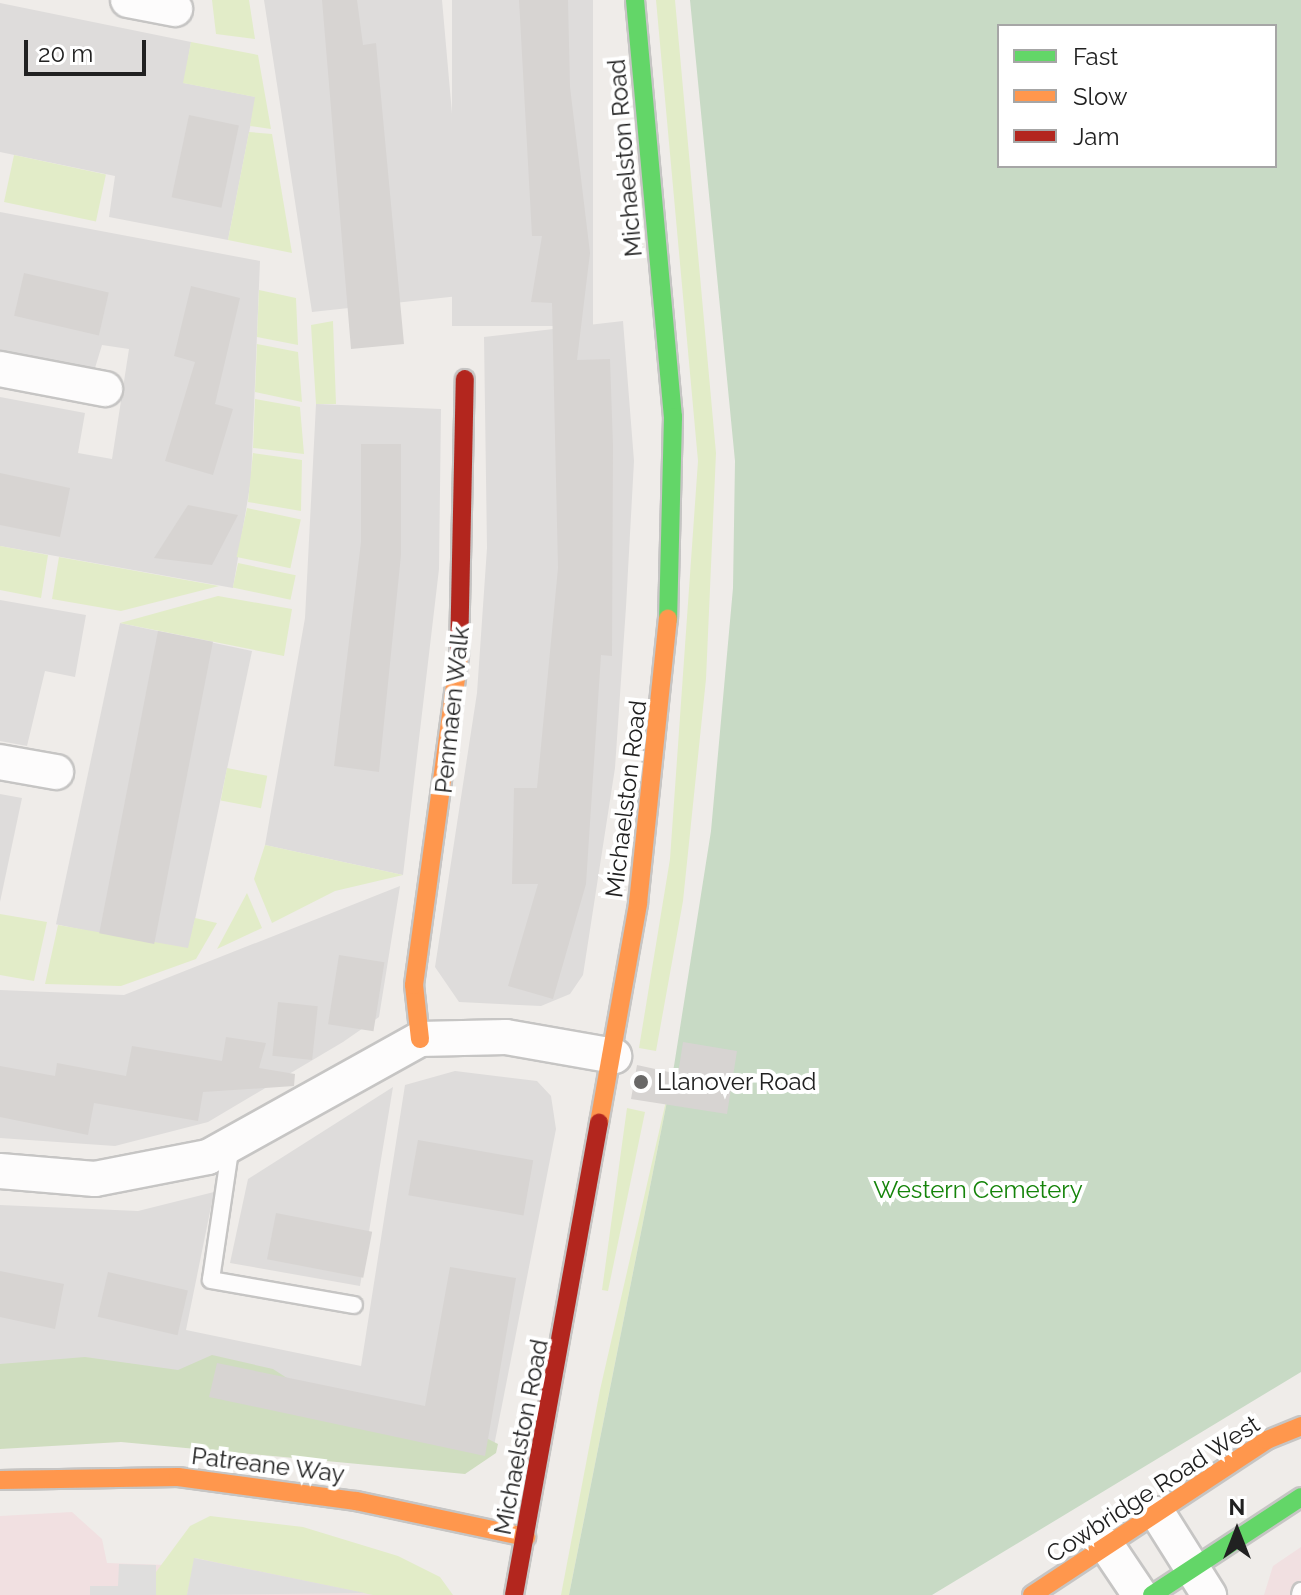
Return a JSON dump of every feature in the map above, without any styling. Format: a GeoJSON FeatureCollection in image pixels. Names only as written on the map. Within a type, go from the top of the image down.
{"type":"FeatureCollection","features":[{"type":"Feature","properties":{"kind":"main road","name":"Michaelston Road"},"geometry":{"type":"LineString","coordinates":[[514,1595],[614,1056],[654,776],[675,515],[673,417],[635,0]]}},
{"type":"Feature","properties":{"kind":"main road","name":"Penmaen Walk"},"geometry":{"type":"LineString","coordinates":[[420,1039],[414,985],[455,702],[466,563],[465,379]]}},
{"type":"Feature","properties":{"kind":"main road","name":"Cowbridge Road West"},"geometry":{"type":"LineString","coordinates":[[1032,1595],[1267,1440],[1301,1426]]}},
{"type":"Feature","properties":{"kind":"main road","name":"Patreane Way"},"geometry":{"type":"LineString","coordinates":[[0,1480],[135,1476],[235,1483],[526,1537]]}},
{"type":"Feature","properties":{"kind":"main road"},"geometry":{"type":"LineString","coordinates":[[1152,1595],[1201,1582],[1301,1497]]}},
{"type":"Feature","properties":{"kind":"street"},"geometry":{"type":"LineString","coordinates":[[128,0],[175,9]]}},
{"type":"Feature","properties":{"kind":"street"},"geometry":{"type":"LineString","coordinates":[[0,369],[105,389]]}},
{"type":"Feature","properties":{"kind":"street"},"geometry":{"type":"LineString","coordinates":[[0,762],[56,772]]}},
{"type":"Feature","properties":{"kind":"street"},"geometry":{"type":"LineString","coordinates":[[0,1171],[95,1179],[148,1174],[232,1143],[420,1039],[506,1037],[614,1056]]}},
{"type":"Feature","properties":{"kind":"street"},"geometry":{"type":"LineString","coordinates":[[1158,1514],[1201,1582]]}},
{"type":"Feature","properties":{"kind":"street"},"geometry":{"type":"LineString","coordinates":[[1107,1546],[1140,1595]]}},
{"type":"Feature","properties":{"kind":"lane"},"geometry":{"type":"LineString","coordinates":[[232,1143],[211,1280],[354,1305]]}},
{"type":"Feature","properties":{"kind":"shaded area"},"geometry":{"type":"Polygon","coordinates":[[[264,0],[442,0],[468,295],[312,312],[264,0]]]}},
{"type":"Feature","properties":{"kind":"shaded area"},"geometry":{"type":"Polygon","coordinates":[[[452,0],[593,0],[593,326],[452,326],[452,0]]]}},
{"type":"Feature","properties":{"kind":"shaded area"},"geometry":{"type":"Polygon","coordinates":[[[0,3],[191,42],[184,83],[256,97],[228,240],[109,217],[115,176],[0,152],[0,3]]]}},
{"type":"Feature","properties":{"kind":"shaded area"},"geometry":{"type":"Polygon","coordinates":[[[0,212],[260,261],[251,480],[233,588],[0,546],[0,397],[85,413],[78,453],[112,459],[129,349],[102,345],[95,368],[0,351],[0,212]]]}},
{"type":"Feature","properties":{"kind":"shaded area"},"geometry":{"type":"Polygon","coordinates":[[[623,321],[634,461],[626,607],[615,768],[583,975],[570,994],[541,1006],[459,1002],[435,967],[477,693],[487,548],[484,337],[623,321]]]}},
{"type":"Feature","properties":{"kind":"shaded area"},"geometry":{"type":"Polygon","coordinates":[[[316,404],[441,409],[439,569],[403,875],[265,845],[305,618],[316,404]]]}},
{"type":"Feature","properties":{"kind":"shaded area"},"geometry":{"type":"Polygon","coordinates":[[[0,600],[86,615],[75,677],[45,671],[27,746],[0,741],[0,600]]]}},
{"type":"Feature","properties":{"kind":"shaded area"},"geometry":{"type":"Polygon","coordinates":[[[120,623],[252,651],[188,952],[56,924],[120,623]]]}},
{"type":"Feature","properties":{"kind":"shaded area"},"geometry":{"type":"Polygon","coordinates":[[[0,794],[22,798],[0,902],[0,794]]]}},
{"type":"Feature","properties":{"kind":"shaded area"},"geometry":{"type":"Polygon","coordinates":[[[400,886],[379,1017],[343,1042],[208,1122],[115,1146],[0,1138],[0,990],[124,995],[400,886]]]}},
{"type":"Feature","properties":{"kind":"shaded area"},"geometry":{"type":"Polygon","coordinates":[[[455,1071],[537,1081],[551,1096],[556,1129],[494,1446],[0,1366],[0,1205],[138,1211],[214,1192],[186,1330],[361,1366],[405,1085],[455,1071]]]}},
{"type":"Feature","properties":{"kind":"shaded area"},"geometry":{"type":"Polygon","coordinates":[[[393,1087],[360,1286],[230,1263],[248,1179],[393,1087]]]}},
{"type":"Feature","properties":{"kind":"shaded area"},"geometry":{"type":"Polygon","coordinates":[[[72,1512],[102,1539],[107,1563],[166,1565],[170,1554],[408,1595],[0,1595],[0,1516],[72,1512]]]}},
{"type":"Feature","properties":{"kind":"shaded area"},"geometry":{"type":"Polygon","coordinates":[[[1301,1547],[1301,1595],[1264,1595],[1273,1566],[1301,1547]]]}},
{"type":"Feature","properties":{"kind":"shaded area"},"geometry":{"type":"Polygon","coordinates":[[[194,1558],[365,1593],[187,1595],[194,1558]]]}},
{"type":"Feature","properties":{"kind":"shaded area"},"geometry":{"type":"Polygon","coordinates":[[[119,1564],[156,1565],[156,1595],[90,1595],[90,1586],[118,1586],[119,1564]]]}},
{"type":"Feature","properties":{"kind":"green space"},"geometry":{"type":"Polygon","coordinates":[[[212,0],[249,0],[255,39],[216,34],[212,0]]]}},
{"type":"Feature","properties":{"kind":"green space"},"geometry":{"type":"Polygon","coordinates":[[[656,0],[675,0],[716,453],[706,679],[683,901],[656,1051],[639,1048],[670,859],[698,461],[656,0]]]}},
{"type":"Feature","properties":{"kind":"green space","name":"Western Cemetery"},"geometry":{"type":"Polygon","coordinates":[[[690,0],[1301,0],[1301,1372],[932,1595],[569,1595],[674,1066],[711,831],[733,588],[735,461],[690,0]]]}},
{"type":"Feature","properties":{"kind":"green space"},"geometry":{"type":"Polygon","coordinates":[[[191,42],[258,55],[271,129],[250,126],[255,97],[183,83],[191,42]]]}},
{"type":"Feature","properties":{"kind":"green space"},"geometry":{"type":"Polygon","coordinates":[[[249,132],[272,134],[292,253],[228,240],[249,132]]]}},
{"type":"Feature","properties":{"kind":"green space"},"geometry":{"type":"Polygon","coordinates":[[[14,155],[106,175],[96,221],[4,202],[14,155]]]}},
{"type":"Feature","properties":{"kind":"green space"},"geometry":{"type":"Polygon","coordinates":[[[259,290],[296,298],[298,345],[257,337],[259,290]]]}},
{"type":"Feature","properties":{"kind":"green space"},"geometry":{"type":"Polygon","coordinates":[[[333,321],[336,404],[316,404],[311,325],[333,321]]]}},
{"type":"Feature","properties":{"kind":"green space"},"geometry":{"type":"Polygon","coordinates":[[[257,344],[298,352],[302,402],[255,392],[257,344]]]}},
{"type":"Feature","properties":{"kind":"green space"},"geometry":{"type":"Polygon","coordinates":[[[255,399],[300,407],[304,454],[253,448],[255,399]]]}},
{"type":"Feature","properties":{"kind":"green space"},"geometry":{"type":"Polygon","coordinates":[[[253,453],[302,460],[301,511],[248,502],[253,453]]]}},
{"type":"Feature","properties":{"kind":"green space"},"geometry":{"type":"Polygon","coordinates":[[[247,508],[301,519],[290,568],[237,557],[247,508]]]}},
{"type":"Feature","properties":{"kind":"green space"},"geometry":{"type":"Polygon","coordinates":[[[0,546],[48,555],[41,598],[0,590],[0,546]]]}},
{"type":"Feature","properties":{"kind":"green space"},"geometry":{"type":"Polygon","coordinates":[[[59,557],[219,586],[121,611],[52,599],[59,557]]]}},
{"type":"Feature","properties":{"kind":"green space"},"geometry":{"type":"Polygon","coordinates":[[[238,563],[296,575],[291,600],[233,587],[238,563]]]}},
{"type":"Feature","properties":{"kind":"green space"},"geometry":{"type":"Polygon","coordinates":[[[218,596],[292,609],[284,656],[120,623],[218,596]]]}},
{"type":"Feature","properties":{"kind":"green space"},"geometry":{"type":"Polygon","coordinates":[[[227,768],[267,776],[261,808],[221,800],[227,768]]]}},
{"type":"Feature","properties":{"kind":"green space"},"geometry":{"type":"Polygon","coordinates":[[[265,845],[403,875],[335,891],[272,923],[254,879],[265,845]]]}},
{"type":"Feature","properties":{"kind":"green space"},"geometry":{"type":"Polygon","coordinates":[[[247,893],[262,928],[217,949],[247,893]]]}},
{"type":"Feature","properties":{"kind":"green space"},"geometry":{"type":"Polygon","coordinates":[[[0,914],[47,922],[34,981],[0,975],[0,914]]]}},
{"type":"Feature","properties":{"kind":"green space"},"geometry":{"type":"Polygon","coordinates":[[[195,918],[217,923],[196,959],[121,986],[45,984],[58,925],[188,948],[195,918]]]}},
{"type":"Feature","properties":{"kind":"green space"},"geometry":{"type":"Polygon","coordinates":[[[674,1066],[569,1595],[561,1595],[600,1390],[674,1066]]]}},
{"type":"Feature","properties":{"kind":"green space"},"geometry":{"type":"Polygon","coordinates":[[[627,1108],[645,1112],[608,1291],[602,1290],[627,1108]]]}},
{"type":"Feature","properties":{"kind":"green space"},"geometry":{"type":"Polygon","coordinates":[[[212,1355],[273,1369],[324,1402],[476,1433],[498,1444],[496,1453],[465,1474],[121,1442],[0,1449],[0,1364],[85,1357],[178,1370],[212,1355]]]}},
{"type":"Feature","properties":{"kind":"green space"},"geometry":{"type":"Polygon","coordinates":[[[210,1516],[303,1527],[398,1556],[440,1577],[453,1595],[373,1595],[195,1558],[187,1595],[156,1595],[156,1572],[190,1526],[210,1516]]]}},
{"type":"Feature","properties":{"kind":"building"},"geometry":{"type":"Polygon","coordinates":[[[322,0],[357,0],[363,45],[376,43],[404,344],[351,349],[322,0]]]}},
{"type":"Feature","properties":{"kind":"building"},"geometry":{"type":"Polygon","coordinates":[[[519,0],[568,0],[570,87],[590,253],[577,360],[610,359],[613,446],[612,656],[601,655],[586,884],[553,999],[508,986],[538,884],[512,884],[514,788],[537,788],[558,568],[552,303],[531,302],[542,236],[532,236],[519,0]]]}},
{"type":"Feature","properties":{"kind":"building"},"geometry":{"type":"Polygon","coordinates":[[[189,115],[239,126],[221,208],[172,197],[189,115]]]}},
{"type":"Feature","properties":{"kind":"building"},"geometry":{"type":"Polygon","coordinates":[[[24,273],[109,293],[99,335],[14,316],[24,273]]]}},
{"type":"Feature","properties":{"kind":"building"},"geometry":{"type":"Polygon","coordinates":[[[191,286],[240,298],[215,404],[233,409],[213,475],[165,461],[195,362],[174,356],[191,286]]]}},
{"type":"Feature","properties":{"kind":"building"},"geometry":{"type":"Polygon","coordinates":[[[361,444],[401,444],[401,555],[379,772],[334,766],[361,542],[361,444]]]}},
{"type":"Feature","properties":{"kind":"building"},"geometry":{"type":"Polygon","coordinates":[[[0,473],[70,488],[60,537],[0,525],[0,473]]]}},
{"type":"Feature","properties":{"kind":"building"},"geometry":{"type":"Polygon","coordinates":[[[188,505],[238,515],[212,565],[154,558],[188,505]]]}},
{"type":"Feature","properties":{"kind":"building"},"geometry":{"type":"Polygon","coordinates":[[[158,631],[213,642],[154,944],[99,933],[158,631]]]}},
{"type":"Feature","properties":{"kind":"building"},"geometry":{"type":"Polygon","coordinates":[[[339,955],[384,962],[373,1031],[328,1024],[339,955]]]}},
{"type":"Feature","properties":{"kind":"building"},"geometry":{"type":"Polygon","coordinates":[[[278,1002],[318,1006],[312,1060],[272,1056],[278,1002]]]}},
{"type":"Feature","properties":{"kind":"building"},"geometry":{"type":"Polygon","coordinates":[[[226,1037],[266,1043],[259,1068],[295,1074],[294,1086],[203,1092],[198,1121],[94,1103],[88,1135],[0,1117],[0,1066],[55,1076],[57,1063],[126,1076],[132,1046],[222,1061],[226,1037]]]}},
{"type":"Feature","properties":{"kind":"building"},"geometry":{"type":"Polygon","coordinates":[[[683,1042],[737,1051],[727,1114],[631,1099],[637,1065],[678,1074],[683,1042]]]}},
{"type":"Feature","properties":{"kind":"building"},"geometry":{"type":"Polygon","coordinates":[[[418,1140],[533,1160],[523,1215],[408,1195],[418,1140]]]}},
{"type":"Feature","properties":{"kind":"building"},"geometry":{"type":"Polygon","coordinates":[[[276,1213],[372,1232],[363,1278],[267,1259],[276,1213]]]}},
{"type":"Feature","properties":{"kind":"building"},"geometry":{"type":"Polygon","coordinates":[[[450,1267],[516,1278],[485,1456],[209,1397],[217,1363],[425,1406],[450,1267]]]}},
{"type":"Feature","properties":{"kind":"building"},"geometry":{"type":"Polygon","coordinates":[[[0,1271],[64,1284],[55,1329],[0,1317],[0,1271]]]}},
{"type":"Feature","properties":{"kind":"building"},"geometry":{"type":"Polygon","coordinates":[[[108,1272],[188,1290],[178,1335],[98,1317],[108,1272]]]}},
{"type":"Feature","properties":{"kind":"traffic: fast"},"geometry":{"type":"LineString","coordinates":[[635,0],[673,417],[668,619]]}},
{"type":"Feature","properties":{"kind":"traffic: fast"},"geometry":{"type":"LineString","coordinates":[[1152,1595],[1301,1497]]}},
{"type":"Feature","properties":{"kind":"traffic: slow"},"geometry":{"type":"LineString","coordinates":[[599,1123],[638,903],[668,619]]}},
{"type":"Feature","properties":{"kind":"traffic: slow"},"geometry":{"type":"LineString","coordinates":[[420,1039],[414,985],[459,655]]}},
{"type":"Feature","properties":{"kind":"traffic: slow"},"geometry":{"type":"LineString","coordinates":[[1032,1595],[1267,1440],[1301,1426]]}},
{"type":"Feature","properties":{"kind":"traffic: slow"},"geometry":{"type":"LineString","coordinates":[[0,1480],[178,1477],[356,1501],[526,1537]]}},
{"type":"Feature","properties":{"kind":"traffic: jam"},"geometry":{"type":"LineString","coordinates":[[459,655],[465,379]]}},
{"type":"Feature","properties":{"kind":"traffic: jam"},"geometry":{"type":"LineString","coordinates":[[514,1595],[599,1123]]}},
{"type":"Feature","properties":{"kind":"place","name":"Llanover Road"},"geometry":{"type":"Point","coordinates":[641,1082]}}]}
